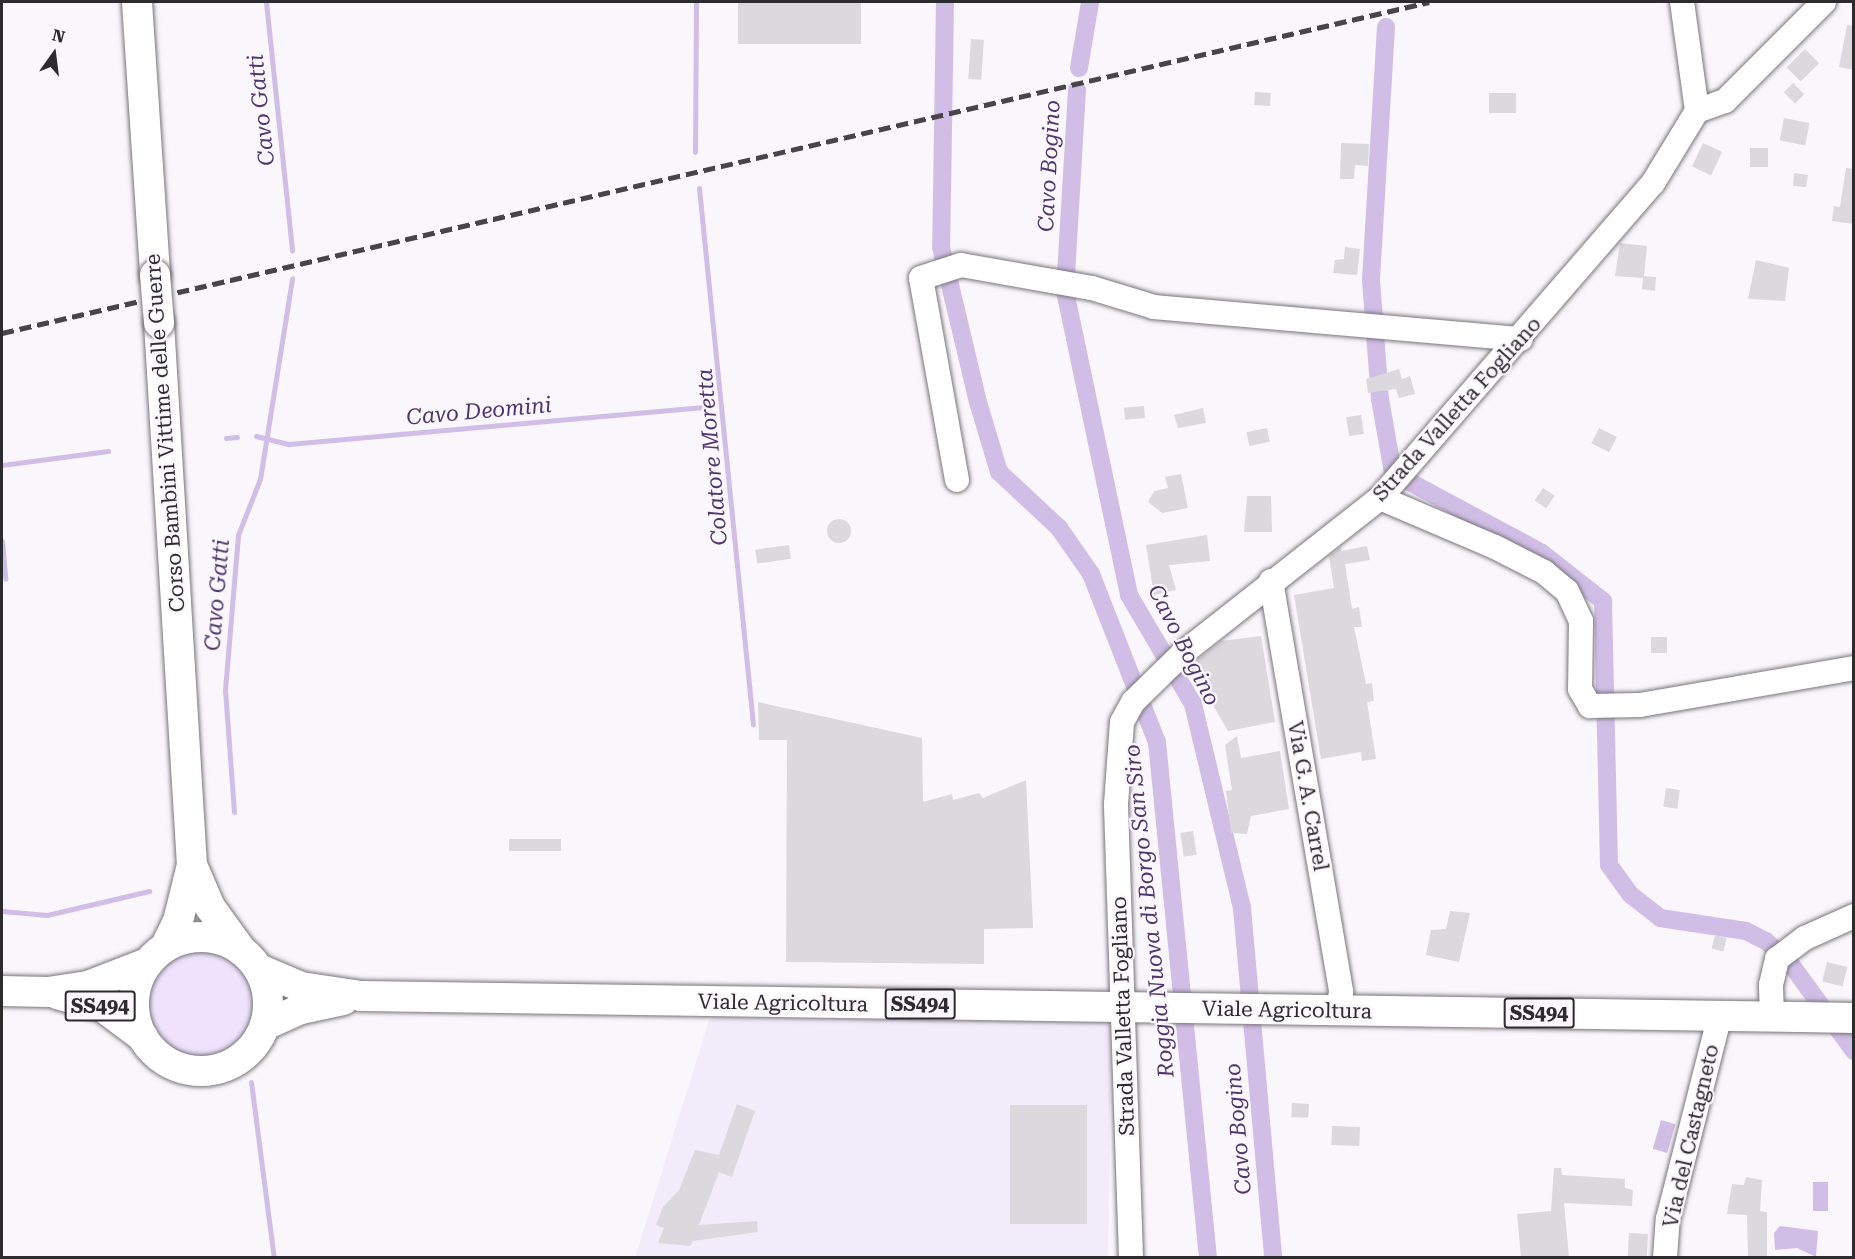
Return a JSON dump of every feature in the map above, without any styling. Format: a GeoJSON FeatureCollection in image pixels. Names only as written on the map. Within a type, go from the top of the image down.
{"type":"FeatureCollection","features":[{"type":"Feature","properties":{"kind":"main road","name":"Corso Bambini Vittime delle Guerre"},"geometry":{"type":"LineString","coordinates":[[137,2],[192,866],[178,921],[156,955]]}},
{"type":"Feature","properties":{"kind":"main road","name":"Corso Bambini Vittime delle Guerre"},"geometry":{"type":"LineString","coordinates":[[192,866],[210,907],[250,959]]}},
{"type":"Feature","properties":{"kind":"main road","name":"Viale Agricoltura"},"geometry":{"type":"LineString","coordinates":[[2,992],[48,992],[108,981],[156,955],[205,936],[302,987],[361,996],[1850,1018]]}},
{"type":"Feature","properties":{"kind":"main road"},"geometry":{"type":"LineString","coordinates":[[143,1037],[134,1000],[156,955]]}},
{"type":"Feature","properties":{"kind":"main road","name":"Viale Agricoltura"},"geometry":{"type":"LineString","coordinates":[[48,992],[103,1007],[143,1037],[173,1065],[210,1070],[245,1054],[265,1025],[268,994],[250,959]]}},
{"type":"Feature","properties":{"kind":"main road","name":"Viale Agricoltura"},"geometry":{"type":"LineString","coordinates":[[265,1025],[302,1009],[361,996]]}},
{"type":"Feature","properties":{"kind":"street"},"geometry":{"type":"LineString","coordinates":[[1682,2],[1697,111],[1725,101],[1824,2]]}},
{"type":"Feature","properties":{"kind":"street","name":"Strada Valletta Fogliano"},"geometry":{"type":"LineString","coordinates":[[1131,1257],[1118,737],[1140,694],[1171,664],[1271,581],[1385,493],[1521,339],[1653,183],[1697,111]]}},
{"type":"Feature","properties":{"kind":"street"},"geometry":{"type":"LineString","coordinates":[[957,480],[921,278],[961,265],[1065,283],[1154,307],[1521,339]]}},
{"type":"Feature","properties":{"kind":"street"},"geometry":{"type":"LineString","coordinates":[[1385,493],[1544,572],[1567,591],[1581,621],[1580,689],[1590,706],[1607,706],[1854,668]]}},
{"type":"Feature","properties":{"kind":"street","name":"Via G. A. Carrel"},"geometry":{"type":"LineString","coordinates":[[1271,581],[1341,992],[1338,1011]]}},
{"type":"Feature","properties":{"kind":"street"},"geometry":{"type":"LineString","coordinates":[[1772,1016],[1771,985],[1782,954],[1854,916]]}},
{"type":"Feature","properties":{"kind":"street","name":"Via del Castagneto"},"geometry":{"type":"LineString","coordinates":[[1665,1257],[1668,1219],[1720,1016]]}},
{"type":"Feature","properties":{"kind":"shaded area"},"geometry":{"type":"Polygon","coordinates":[[[200,946],[221,950],[240,962],[252,981],[256,1002],[252,1023],[240,1042],[221,1054],[200,1058],[179,1054],[160,1042],[148,1023],[144,1002],[148,981],[160,962],[179,950],[200,946]]]}},
{"type":"Feature","properties":{"kind":"shaded area"},"geometry":{"type":"Polygon","coordinates":[[[710,1017],[1111,1022],[1108,1257],[635,1258],[710,1017]]]}},
{"type":"Feature","properties":{"kind":"shaded area"},"geometry":{"type":"Polygon","coordinates":[[[1661,1120],[1675,1124],[1667,1153],[1653,1149],[1661,1120]]]}},
{"type":"Feature","properties":{"kind":"shaded area"},"geometry":{"type":"Polygon","coordinates":[[[1813,1182],[1828,1182],[1828,1211],[1813,1211],[1813,1182]]]}},
{"type":"Feature","properties":{"kind":"shaded area"},"geometry":{"type":"Polygon","coordinates":[[[1780,1226],[1818,1231],[1816,1257],[1797,1248],[1775,1250],[1774,1233],[1780,1226]]]}},
{"type":"Feature","properties":{"kind":"building"},"geometry":{"type":"Polygon","coordinates":[[[738,2],[861,2],[861,44],[738,44],[738,2]]]}},
{"type":"Feature","properties":{"kind":"building"},"geometry":{"type":"Polygon","coordinates":[[[1847,25],[1854,26],[1854,70],[1839,67],[1847,25]]]}},
{"type":"Feature","properties":{"kind":"building"},"geometry":{"type":"Polygon","coordinates":[[[971,39],[984,40],[981,80],[968,79],[971,39]]]}},
{"type":"Feature","properties":{"kind":"building"},"geometry":{"type":"Polygon","coordinates":[[[1805,49],[1819,63],[1801,82],[1787,67],[1805,49]]]}},
{"type":"Feature","properties":{"kind":"building"},"geometry":{"type":"Polygon","coordinates":[[[1793,83],[1804,94],[1795,104],[1784,92],[1793,83]]]}},
{"type":"Feature","properties":{"kind":"building"},"geometry":{"type":"Polygon","coordinates":[[[1255,92],[1271,93],[1270,106],[1254,105],[1255,92]]]}},
{"type":"Feature","properties":{"kind":"building"},"geometry":{"type":"Polygon","coordinates":[[[1489,93],[1516,93],[1516,113],[1489,113],[1489,93]]]}},
{"type":"Feature","properties":{"kind":"building"},"geometry":{"type":"Polygon","coordinates":[[[1784,118],[1810,123],[1805,146],[1780,141],[1784,118]]]}},
{"type":"Feature","properties":{"kind":"building"},"geometry":{"type":"Polygon","coordinates":[[[1341,143],[1369,144],[1368,166],[1355,165],[1354,179],[1340,179],[1341,143]]]}},
{"type":"Feature","properties":{"kind":"building"},"geometry":{"type":"Polygon","coordinates":[[[1703,143],[1722,152],[1711,175],[1692,167],[1703,143]]]}},
{"type":"Feature","properties":{"kind":"building"},"geometry":{"type":"Polygon","coordinates":[[[1750,148],[1768,148],[1768,167],[1750,167],[1750,148]]]}},
{"type":"Feature","properties":{"kind":"building"},"geometry":{"type":"Polygon","coordinates":[[[1846,168],[1854,169],[1854,224],[1832,221],[1834,206],[1840,207],[1846,168]]]}},
{"type":"Feature","properties":{"kind":"building"},"geometry":{"type":"Polygon","coordinates":[[[1794,173],[1808,175],[1806,187],[1793,186],[1794,173]]]}},
{"type":"Feature","properties":{"kind":"building"},"geometry":{"type":"Polygon","coordinates":[[[1620,243],[1647,246],[1644,276],[1656,277],[1655,291],[1642,289],[1643,278],[1615,276],[1620,243]]]}},
{"type":"Feature","properties":{"kind":"building"},"geometry":{"type":"Polygon","coordinates":[[[1345,247],[1360,249],[1357,275],[1333,273],[1335,260],[1344,259],[1345,247]]]}},
{"type":"Feature","properties":{"kind":"building"},"geometry":{"type":"Polygon","coordinates":[[[1756,260],[1789,268],[1785,301],[1748,299],[1756,260]]]}},
{"type":"Feature","properties":{"kind":"building"},"geometry":{"type":"Polygon","coordinates":[[[1399,369],[1402,379],[1410,376],[1415,394],[1399,398],[1396,389],[1368,393],[1366,379],[1399,369]]]}},
{"type":"Feature","properties":{"kind":"building"},"geometry":{"type":"Polygon","coordinates":[[[1144,406],[1145,418],[1125,420],[1124,408],[1144,406]]]}},
{"type":"Feature","properties":{"kind":"building"},"geometry":{"type":"Polygon","coordinates":[[[1203,408],[1206,423],[1178,428],[1174,415],[1203,408]]]}},
{"type":"Feature","properties":{"kind":"building"},"geometry":{"type":"Polygon","coordinates":[[[1361,415],[1364,434],[1349,436],[1346,417],[1361,415]]]}},
{"type":"Feature","properties":{"kind":"building"},"geometry":{"type":"Polygon","coordinates":[[[1267,428],[1270,442],[1249,446],[1246,432],[1267,428]]]}},
{"type":"Feature","properties":{"kind":"building"},"geometry":{"type":"Polygon","coordinates":[[[1599,428],[1617,437],[1609,452],[1591,443],[1599,428]]]}},
{"type":"Feature","properties":{"kind":"building"},"geometry":{"type":"Polygon","coordinates":[[[1181,474],[1188,508],[1162,513],[1148,502],[1154,491],[1168,488],[1165,477],[1181,474]]]}},
{"type":"Feature","properties":{"kind":"building"},"geometry":{"type":"Polygon","coordinates":[[[1543,488],[1555,496],[1546,508],[1535,500],[1543,488]]]}},
{"type":"Feature","properties":{"kind":"building"},"geometry":{"type":"Polygon","coordinates":[[[1247,496],[1271,496],[1272,532],[1244,532],[1247,496]]]}},
{"type":"Feature","properties":{"kind":"building"},"geometry":{"type":"Polygon","coordinates":[[[839,519],[847,523],[851,531],[847,539],[839,543],[831,539],[827,531],[831,523],[839,519]]]}},
{"type":"Feature","properties":{"kind":"building"},"geometry":{"type":"Polygon","coordinates":[[[1207,535],[1210,561],[1169,565],[1176,590],[1154,595],[1146,545],[1207,535]]]}},
{"type":"Feature","properties":{"kind":"building"},"geometry":{"type":"Polygon","coordinates":[[[789,545],[791,559],[757,564],[755,550],[789,545]]]}},
{"type":"Feature","properties":{"kind":"building"},"geometry":{"type":"Polygon","coordinates":[[[1367,546],[1370,560],[1345,564],[1352,609],[1359,607],[1362,627],[1354,627],[1366,684],[1372,683],[1374,701],[1367,702],[1376,759],[1362,761],[1361,752],[1321,759],[1294,595],[1334,588],[1329,556],[1341,547],[1341,551],[1367,546]]]}},
{"type":"Feature","properties":{"kind":"building"},"geometry":{"type":"Polygon","coordinates":[[[1261,636],[1275,722],[1228,731],[1190,666],[1221,641],[1261,636]]]}},
{"type":"Feature","properties":{"kind":"building"},"geometry":{"type":"Polygon","coordinates":[[[1651,637],[1667,637],[1667,653],[1651,653],[1651,637]]]}},
{"type":"Feature","properties":{"kind":"building"},"geometry":{"type":"Polygon","coordinates":[[[758,702],[922,738],[923,802],[952,794],[953,800],[979,793],[983,798],[1026,780],[1033,928],[984,929],[984,964],[786,962],[787,740],[759,740],[758,702]]]}},
{"type":"Feature","properties":{"kind":"building"},"geometry":{"type":"Polygon","coordinates":[[[1237,736],[1241,758],[1280,751],[1289,809],[1251,816],[1247,834],[1231,833],[1226,791],[1232,790],[1225,745],[1237,736]]]}},
{"type":"Feature","properties":{"kind":"building"},"geometry":{"type":"Polygon","coordinates":[[[1666,788],[1680,790],[1677,809],[1663,807],[1666,788]]]}},
{"type":"Feature","properties":{"kind":"building"},"geometry":{"type":"Polygon","coordinates":[[[1193,831],[1197,855],[1184,857],[1180,833],[1193,831]]]}},
{"type":"Feature","properties":{"kind":"building"},"geometry":{"type":"Polygon","coordinates":[[[509,839],[561,839],[561,851],[509,851],[509,839]]]}},
{"type":"Feature","properties":{"kind":"building"},"geometry":{"type":"Polygon","coordinates":[[[1450,911],[1470,913],[1459,962],[1426,955],[1431,930],[1446,929],[1450,911]]]}},
{"type":"Feature","properties":{"kind":"building"},"geometry":{"type":"Polygon","coordinates":[[[1715,935],[1727,938],[1723,951],[1712,949],[1715,935]]]}},
{"type":"Feature","properties":{"kind":"building"},"geometry":{"type":"Polygon","coordinates":[[[1827,962],[1847,967],[1843,986],[1822,981],[1827,962]]]}},
{"type":"Feature","properties":{"kind":"building"},"geometry":{"type":"Polygon","coordinates":[[[1292,1103],[1309,1104],[1308,1118],[1291,1117],[1292,1103]]]}},
{"type":"Feature","properties":{"kind":"building"},"geometry":{"type":"Polygon","coordinates":[[[737,1104],[755,1111],[732,1177],[719,1172],[699,1225],[757,1221],[758,1232],[693,1241],[690,1246],[658,1243],[664,1228],[656,1225],[663,1207],[679,1190],[695,1150],[719,1155],[737,1104]]]}},
{"type":"Feature","properties":{"kind":"building"},"geometry":{"type":"Polygon","coordinates":[[[1010,1105],[1087,1105],[1087,1224],[1010,1224],[1010,1105]]]}},
{"type":"Feature","properties":{"kind":"building"},"geometry":{"type":"Polygon","coordinates":[[[1332,1126],[1360,1127],[1359,1146],[1331,1145],[1332,1126]]]}},
{"type":"Feature","properties":{"kind":"building"},"geometry":{"type":"Polygon","coordinates":[[[1554,1168],[1561,1168],[1562,1175],[1625,1179],[1625,1188],[1633,1190],[1632,1206],[1564,1203],[1569,1257],[1521,1257],[1517,1214],[1551,1211],[1554,1168]]]}},
{"type":"Feature","properties":{"kind":"building"},"geometry":{"type":"Polygon","coordinates":[[[1746,1177],[1762,1180],[1760,1211],[1767,1212],[1767,1257],[1748,1257],[1747,1215],[1727,1214],[1732,1184],[1744,1185],[1746,1177]]]}},
{"type":"Feature","properties":{"kind":"building"},"geometry":{"type":"Polygon","coordinates":[[[1629,1233],[1648,1234],[1647,1258],[1628,1257],[1629,1233]]]}},
{"type":"Feature","properties":{"kind":"waterway","name":"Cavo Gatti"},"geometry":{"type":"LineString","coordinates":[[266,2],[292,251]]}},
{"type":"Feature","properties":{"kind":"waterway","name":"Colatore Moretta"},"geometry":{"type":"LineString","coordinates":[[695,152],[696,2]]}},
{"type":"Feature","properties":{"kind":"waterway","name":"Roggia Nuova di Borgo San Siro"},"geometry":{"type":"LineString","coordinates":[[945,2],[941,247],[978,402],[999,472],[1059,528],[1091,574],[1157,742],[1208,1258]]}},
{"type":"Feature","properties":{"kind":"waterway","name":"Cavo Bogino"},"geometry":{"type":"LineString","coordinates":[[1079,68],[1090,2]]}},
{"type":"Feature","properties":{"kind":"waterway"},"geometry":{"type":"LineString","coordinates":[[1386,27],[1371,280],[1380,399],[1393,473],[1542,553],[1603,601],[1609,865],[1631,895],[1660,918],[1746,931],[1766,941],[1790,963],[1854,1051]]}},
{"type":"Feature","properties":{"kind":"waterway","name":"Cavo Bogino"},"geometry":{"type":"LineString","coordinates":[[1077,90],[1065,291],[1129,595],[1193,704],[1242,908],[1273,1258]]}},
{"type":"Feature","properties":{"kind":"waterway","name":"Colatore Moretta"},"geometry":{"type":"LineString","coordinates":[[699,188],[753,724]]}},
{"type":"Feature","properties":{"kind":"waterway","name":"Cavo Gatti"},"geometry":{"type":"LineString","coordinates":[[234,812],[225,690],[238,535],[260,479],[292,279]]}},
{"type":"Feature","properties":{"kind":"waterway","name":"Cavo Deomini"},"geometry":{"type":"LineString","coordinates":[[256,436],[289,444],[706,407]]}},
{"type":"Feature","properties":{"kind":"waterway","name":"Cavo Deomini"},"geometry":{"type":"LineString","coordinates":[[226,438],[237,437]]}},
{"type":"Feature","properties":{"kind":"waterway","name":"Cavo Deomini"},"geometry":{"type":"LineString","coordinates":[[2,465],[108,451]]}},
{"type":"Feature","properties":{"kind":"waterway"},"geometry":{"type":"LineString","coordinates":[[2,541],[5,579]]}},
{"type":"Feature","properties":{"kind":"waterway","name":"Cavo Gatti"},"geometry":{"type":"LineString","coordinates":[[2,911],[47,915],[149,891]]}},
{"type":"Feature","properties":{"kind":"waterway"},"geometry":{"type":"LineString","coordinates":[[251,1082],[274,1258]]}},
{"type":"Feature","properties":{"kind":"railway"},"geometry":{"type":"LineString","coordinates":[[2,333],[1429,2]]}}]}
